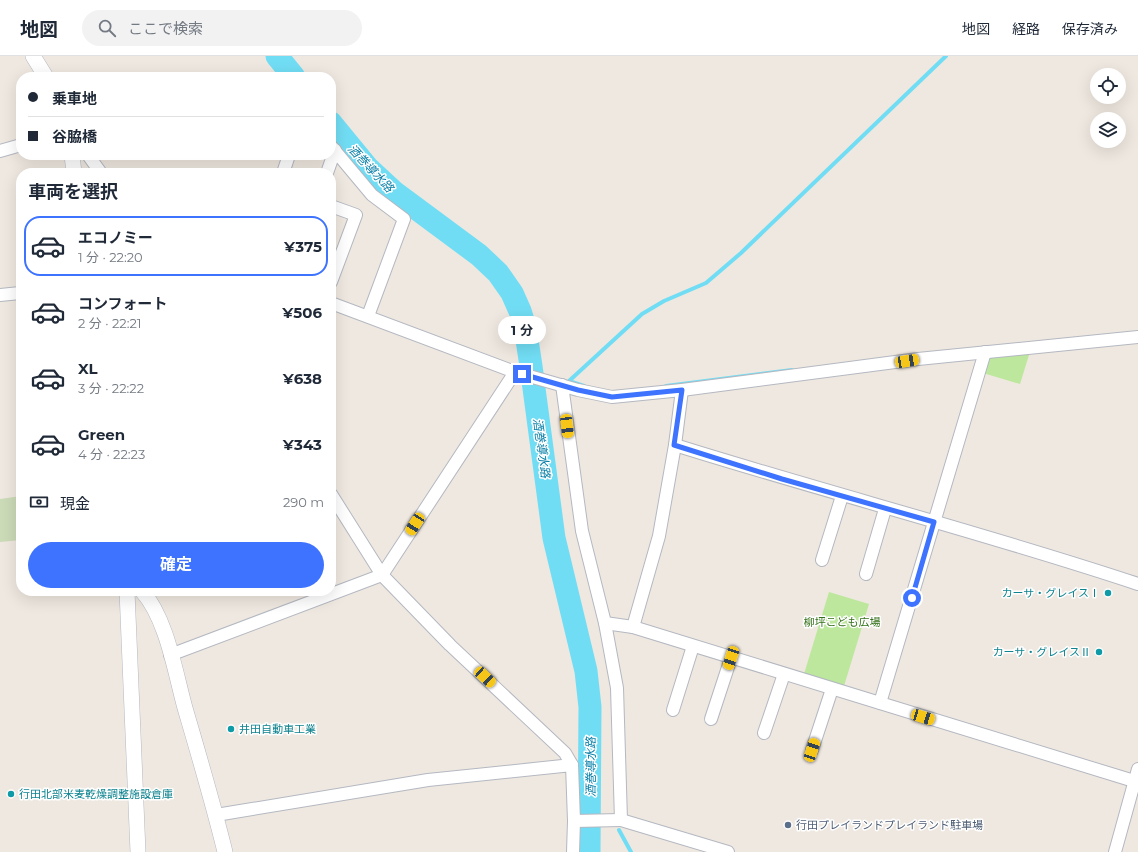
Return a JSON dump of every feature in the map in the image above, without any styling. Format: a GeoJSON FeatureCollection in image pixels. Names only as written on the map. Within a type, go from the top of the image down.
{"type":"FeatureCollection","features":[{"type":"Feature","properties":{"kind":"street"},"geometry":{"type":"LineString","coordinates":[[33,56],[43,72]]}},
{"type":"Feature","properties":{"kind":"street"},"geometry":{"type":"LineString","coordinates":[[0,152],[16,147]]}},
{"type":"Feature","properties":{"kind":"street"},"geometry":{"type":"LineString","coordinates":[[336,152],[372,195],[404,219],[368,316]]}},
{"type":"Feature","properties":{"kind":"street"},"geometry":{"type":"LineString","coordinates":[[336,208],[356,215],[336,269]]}},
{"type":"Feature","properties":{"kind":"street"},"geometry":{"type":"LineString","coordinates":[[0,295],[16,293]]}},
{"type":"Feature","properties":{"kind":"street"},"geometry":{"type":"LineString","coordinates":[[336,305],[518,373],[612,397],[682,390],[918,359],[1138,337]]}},
{"type":"Feature","properties":{"kind":"street"},"geometry":{"type":"LineString","coordinates":[[880,703],[985,352]]}},
{"type":"Feature","properties":{"kind":"street"},"geometry":{"type":"LineString","coordinates":[[336,592],[382,575],[518,373]]}},
{"type":"Feature","properties":{"kind":"street"},"geometry":{"type":"LineString","coordinates":[[562,385],[570,453],[582,531],[605,623],[618,688],[621,820]]}},
{"type":"Feature","properties":{"kind":"street"},"geometry":{"type":"LineString","coordinates":[[633,627],[659,536],[682,390]]}},
{"type":"Feature","properties":{"kind":"street"},"geometry":{"type":"LineString","coordinates":[[674,445],[1138,584]]}},
{"type":"Feature","properties":{"kind":"street"},"geometry":{"type":"LineString","coordinates":[[822,560],[842,496]]}},
{"type":"Feature","properties":{"kind":"street"},"geometry":{"type":"LineString","coordinates":[[336,502],[382,575],[450,645],[565,753],[572,764],[577,821],[573,852]]}},
{"type":"Feature","properties":{"kind":"street"},"geometry":{"type":"LineString","coordinates":[[866,574],[885,509]]}},
{"type":"Feature","properties":{"kind":"street"},"geometry":{"type":"LineString","coordinates":[[127,596],[138,852]]}},
{"type":"Feature","properties":{"kind":"street"},"geometry":{"type":"LineString","coordinates":[[147,596],[152,602],[170,655],[216,815],[225,852]]}},
{"type":"Feature","properties":{"kind":"street"},"geometry":{"type":"LineString","coordinates":[[170,655],[326,596]]}},
{"type":"Feature","properties":{"kind":"street"},"geometry":{"type":"LineString","coordinates":[[605,623],[633,627],[1134,781]]}},
{"type":"Feature","properties":{"kind":"street"},"geometry":{"type":"LineString","coordinates":[[673,710],[694,646]]}},
{"type":"Feature","properties":{"kind":"street"},"geometry":{"type":"LineString","coordinates":[[711,719],[731,658]]}},
{"type":"Feature","properties":{"kind":"street"},"geometry":{"type":"LineString","coordinates":[[764,733],[784,674]]}},
{"type":"Feature","properties":{"kind":"street"},"geometry":{"type":"LineString","coordinates":[[812,750],[832,689]]}},
{"type":"Feature","properties":{"kind":"street"},"geometry":{"type":"LineString","coordinates":[[216,815],[428,780],[572,764]]}},
{"type":"Feature","properties":{"kind":"street"},"geometry":{"type":"LineString","coordinates":[[1115,852],[1138,769]]}},
{"type":"Feature","properties":{"kind":"street"},"geometry":{"type":"LineString","coordinates":[[577,821],[621,820],[728,852]]}},
{"type":"Feature","properties":{"kind":"green space"},"geometry":{"type":"Polygon","coordinates":[[[1027,351],[1029,355],[1020,384],[983,373],[988,355],[1027,351]]]}},
{"type":"Feature","properties":{"kind":"green space"},"geometry":{"type":"Polygon","coordinates":[[[16,497],[16,540],[0,542],[0,499],[16,497]]]}},
{"type":"Feature","properties":{"kind":"green space","name":"柳坪こども広場"},"geometry":{"type":"Polygon","coordinates":[[[829,592],[869,604],[844,686],[804,674],[829,592]]]}},
{"type":"Feature","properties":{"kind":"waterway","name":"酒巻導水路"},"geometry":{"type":"LineString","coordinates":[[277,56],[290,72]]}},
{"type":"Feature","properties":{"kind":"waterway"},"geometry":{"type":"LineString","coordinates":[[584,386],[569,381],[642,314],[664,301],[706,283],[741,253],[946,56]]}},
{"type":"Feature","properties":{"kind":"waterway","name":"酒巻導水路"},"geometry":{"type":"LineString","coordinates":[[336,129],[368,168],[394,192],[479,255],[498,273],[512,293],[520,311],[525,327],[531,366],[554,538],[586,671],[590,707],[589,852]]}},
{"type":"Feature","properties":{"kind":"waterway"},"geometry":{"type":"LineString","coordinates":[[666,386],[792,370]]}},
{"type":"Feature","properties":{"kind":"waterway"},"geometry":{"type":"LineString","coordinates":[[619,830],[631,852]]}},
{"type":"Feature","properties":{"kind":"place","name":"カーサ・グレイスⅠ"},"geometry":{"type":"Point","coordinates":[1108,593]}},
{"type":"Feature","properties":{"kind":"place","name":"カーサ・グレイスⅡ"},"geometry":{"type":"Point","coordinates":[1099,652]}},
{"type":"Feature","properties":{"kind":"place","name":"井田自動車工業"},"geometry":{"type":"Point","coordinates":[231,729]}},
{"type":"Feature","properties":{"kind":"place","name":"行田北部米麦乾燥調整施設倉庫"},"geometry":{"type":"Point","coordinates":[11,794]}},
{"type":"Feature","properties":{"kind":"place","name":"行田プレイランドプレイランド駐車場"},"geometry":{"type":"Point","coordinates":[788,825]}},
{"type":"Feature","properties":{"kind":"route"},"geometry":{"type":"LineString","coordinates":[[522,374],[578,390],[612,397],[682,390],[674,445],[782,479],[934,522],[912,598]]}}]}
